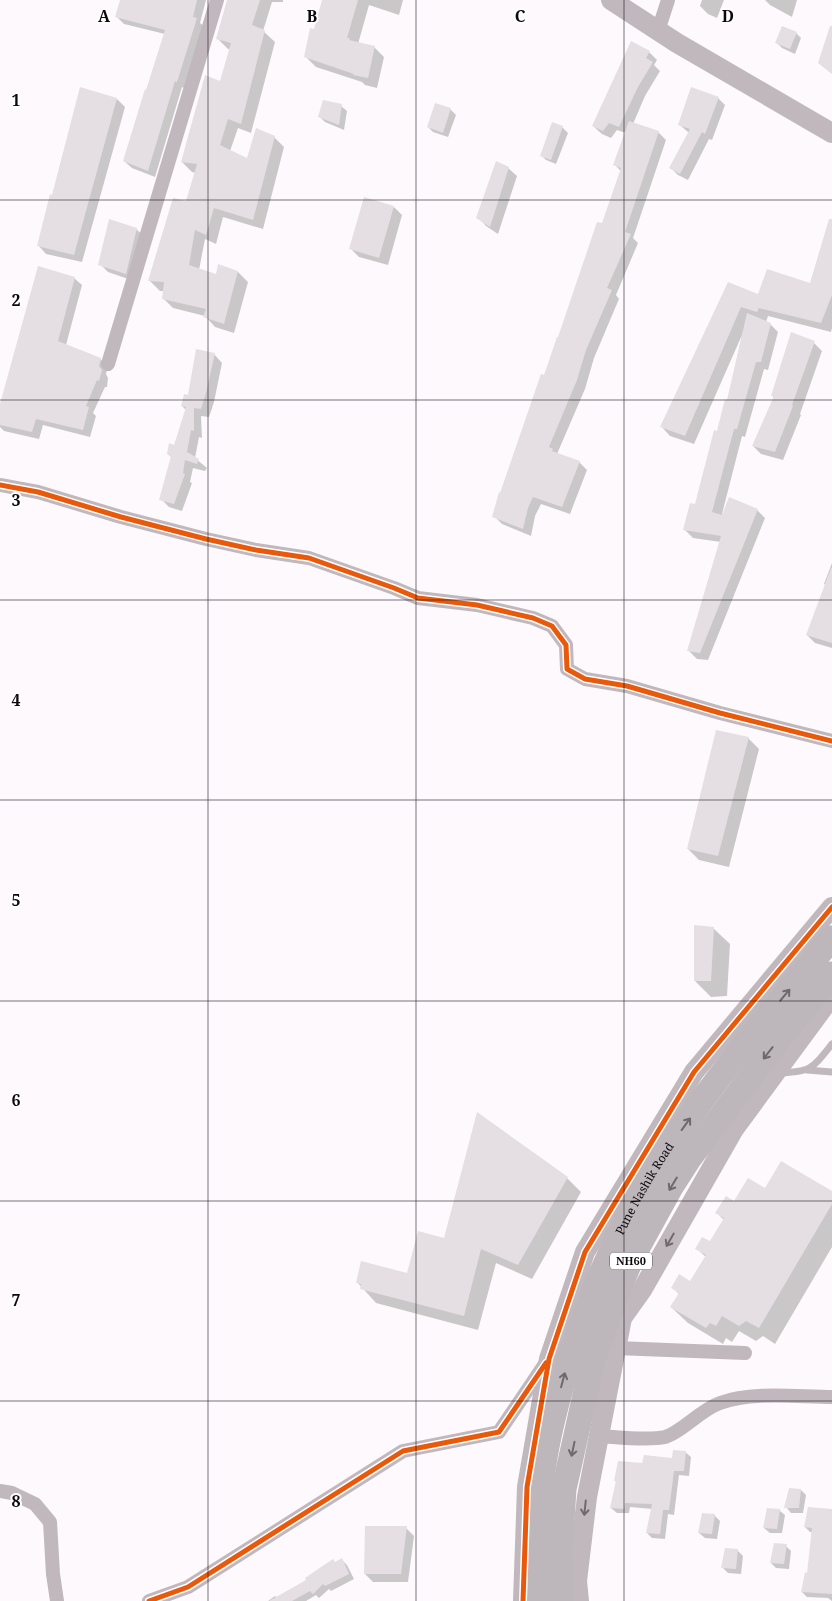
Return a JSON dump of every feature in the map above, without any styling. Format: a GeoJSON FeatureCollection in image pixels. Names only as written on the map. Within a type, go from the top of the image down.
{"type":"FeatureCollection","features":[{"type":"Feature","properties":{"kind":"highway","name":"Pune Nashik Road"},"geometry":{"type":"LineString","coordinates":[[538,1601],[537,1552],[541,1486],[553,1419],[571,1352],[611,1248],[651,1175],[670,1146],[767,1017],[832,938]]}},
{"type":"Feature","properties":{"kind":"highway","name":"Pune Nashik Road"},"geometry":{"type":"LineString","coordinates":[[561,1601],[560,1552],[564,1488],[593,1359],[618,1290],[632,1258],[671,1187],[689,1159],[779,1039],[832,974]]}},
{"type":"Feature","properties":{"kind":"street"},"geometry":{"type":"LineString","coordinates":[[108,364],[217,0]]}},
{"type":"Feature","properties":{"kind":"street"},"geometry":{"type":"LineString","coordinates":[[611,0],[677,44],[832,133]]}},
{"type":"Feature","properties":{"kind":"street"},"geometry":{"type":"LineString","coordinates":[[658,31],[668,0]]}},
{"type":"Feature","properties":{"kind":"street"},"geometry":{"type":"LineString","coordinates":[[0,485],[38,492],[121,517],[206,539],[256,550],[310,558],[418,598],[477,605],[533,618],[552,626],[566,646],[567,670],[584,679],[627,686],[720,713],[832,741]]}},
{"type":"Feature","properties":{"kind":"street"},"geometry":{"type":"LineString","coordinates":[[524,1601],[527,1487],[549,1359],[585,1252],[694,1072],[832,907]]}},
{"type":"Feature","properties":{"kind":"street"},"geometry":{"type":"LineString","coordinates":[[579,1601],[577,1581],[587,1497],[622,1318],[642,1290],[734,1129],[832,996]]}},
{"type":"Feature","properties":{"kind":"street"},"geometry":{"type":"LineString","coordinates":[[616,1348],[745,1353]]}},
{"type":"Feature","properties":{"kind":"street"},"geometry":{"type":"LineString","coordinates":[[149,1601],[188,1587],[403,1451],[499,1432],[549,1359]]}},
{"type":"Feature","properties":{"kind":"street"},"geometry":{"type":"LineString","coordinates":[[599,1436],[666,1437],[702,1412],[721,1403],[738,1399],[758,1396],[832,1398]]}},
{"type":"Feature","properties":{"kind":"street"},"geometry":{"type":"LineString","coordinates":[[0,1491],[12,1493],[35,1504],[50,1522],[53,1574],[57,1601]]}},
{"type":"Feature","properties":{"kind":"lane"},"geometry":{"type":"LineString","coordinates":[[807,1070],[817,1062],[832,1044]]}},
{"type":"Feature","properties":{"kind":"lane"},"geometry":{"type":"LineString","coordinates":[[776,1073],[794,1073],[807,1070],[832,1072]]}},
{"type":"Feature","properties":{"kind":"building"},"geometry":{"type":"Polygon","coordinates":[[[120,0],[197,0],[193,17],[197,18],[177,82],[175,81],[148,171],[123,161],[165,30],[115,17],[120,0]]]}},
{"type":"Feature","properties":{"kind":"building"},"geometry":{"type":"Polygon","coordinates":[[[227,0],[260,0],[252,25],[265,30],[241,124],[228,119],[220,145],[247,158],[256,128],[275,136],[253,220],[214,208],[206,235],[195,230],[189,265],[216,274],[218,264],[238,271],[224,324],[203,317],[206,309],[162,299],[164,282],[148,281],[173,198],[186,201],[197,164],[181,162],[205,75],[220,81],[231,43],[216,39],[227,0]]]}},
{"type":"Feature","properties":{"kind":"building"},"geometry":{"type":"Polygon","coordinates":[[[322,0],[358,0],[347,38],[375,46],[368,78],[353,75],[304,57],[310,28],[314,29],[322,0]]]}},
{"type":"Feature","properties":{"kind":"building"},"geometry":{"type":"Polygon","coordinates":[[[782,26],[797,32],[790,49],[775,43],[782,26]]]}},
{"type":"Feature","properties":{"kind":"building"},"geometry":{"type":"Polygon","coordinates":[[[830,26],[832,26],[832,74],[818,63],[830,26]]]}},
{"type":"Feature","properties":{"kind":"building"},"geometry":{"type":"Polygon","coordinates":[[[631,41],[650,51],[646,58],[653,62],[638,87],[619,127],[609,123],[603,131],[592,126],[631,41]]]}},
{"type":"Feature","properties":{"kind":"building"},"geometry":{"type":"Polygon","coordinates":[[[80,87],[117,98],[74,255],[37,246],[80,87]]]}},
{"type":"Feature","properties":{"kind":"building"},"geometry":{"type":"Polygon","coordinates":[[[691,87],[719,97],[705,134],[702,132],[680,174],[669,168],[690,129],[678,125],[691,87]]]}},
{"type":"Feature","properties":{"kind":"building"},"geometry":{"type":"Polygon","coordinates":[[[323,100],[342,104],[339,125],[318,117],[323,100]]]}},
{"type":"Feature","properties":{"kind":"building"},"geometry":{"type":"Polygon","coordinates":[[[435,103],[451,108],[443,133],[427,127],[435,103]]]}},
{"type":"Feature","properties":{"kind":"building"},"geometry":{"type":"Polygon","coordinates":[[[629,121],[659,131],[625,232],[631,234],[607,288],[612,290],[586,350],[577,380],[549,447],[553,449],[552,451],[580,461],[562,507],[533,497],[523,529],[492,517],[541,374],[544,375],[558,337],[597,222],[602,223],[621,168],[613,165],[629,121]]]}},
{"type":"Feature","properties":{"kind":"building"},"geometry":{"type":"Polygon","coordinates":[[[552,122],[563,126],[551,160],[540,156],[552,122]]]}},
{"type":"Feature","properties":{"kind":"building"},"geometry":{"type":"Polygon","coordinates":[[[496,161],[509,167],[490,227],[476,218],[496,161]]]}},
{"type":"Feature","properties":{"kind":"building"},"geometry":{"type":"Polygon","coordinates":[[[364,197],[394,206],[379,258],[349,249],[364,197]]]}},
{"type":"Feature","properties":{"kind":"building"},"geometry":{"type":"Polygon","coordinates":[[[109,219],[137,228],[126,274],[98,265],[109,219]]]}},
{"type":"Feature","properties":{"kind":"building"},"geometry":{"type":"Polygon","coordinates":[[[829,219],[832,219],[832,295],[821,323],[759,308],[757,312],[741,307],[685,436],[660,427],[728,282],[758,294],[767,269],[810,283],[829,219]]]}},
{"type":"Feature","properties":{"kind":"building"},"geometry":{"type":"Polygon","coordinates":[[[38,266],[75,277],[58,341],[101,358],[99,366],[102,370],[99,381],[97,380],[86,406],[89,407],[83,430],[36,419],[32,432],[0,425],[0,404],[38,266]]]}},
{"type":"Feature","properties":{"kind":"building"},"geometry":{"type":"Polygon","coordinates":[[[747,313],[771,323],[761,362],[756,362],[737,429],[734,429],[712,512],[722,515],[729,497],[758,509],[700,653],[687,651],[721,536],[683,530],[690,503],[695,504],[714,430],[717,431],[725,399],[727,400],[747,313]]]}},
{"type":"Feature","properties":{"kind":"building"},"geometry":{"type":"Polygon","coordinates":[[[791,332],[815,341],[775,452],[752,446],[774,396],[771,396],[791,332]]]}},
{"type":"Feature","properties":{"kind":"building"},"geometry":{"type":"Polygon","coordinates":[[[196,349],[215,353],[201,409],[194,408],[194,431],[191,430],[187,452],[199,459],[197,464],[185,460],[183,473],[185,474],[174,504],[159,500],[171,456],[167,454],[169,443],[174,445],[186,407],[181,406],[184,394],[188,395],[196,349]]]}},
{"type":"Feature","properties":{"kind":"building"},"geometry":{"type":"Polygon","coordinates":[[[832,568],[832,643],[806,635],[832,568]]]}},
{"type":"Feature","properties":{"kind":"building"},"geometry":{"type":"Polygon","coordinates":[[[716,730],[749,737],[718,856],[687,849],[716,730]]]}},
{"type":"Feature","properties":{"kind":"building"},"geometry":{"type":"Polygon","coordinates":[[[694,925],[714,927],[711,981],[694,981],[694,925]]]}},
{"type":"Feature","properties":{"kind":"building"},"geometry":{"type":"Polygon","coordinates":[[[477,1112],[568,1177],[518,1265],[481,1249],[464,1316],[360,1289],[361,1284],[356,1283],[361,1261],[407,1273],[418,1231],[444,1238],[477,1112]]]}},
{"type":"Feature","properties":{"kind":"building"},"geometry":{"type":"Polygon","coordinates":[[[781,1161],[832,1191],[832,1204],[759,1328],[746,1321],[739,1326],[722,1316],[716,1326],[710,1323],[706,1328],[670,1307],[679,1293],[671,1288],[679,1274],[690,1281],[706,1255],[695,1249],[702,1237],[710,1241],[724,1218],[715,1213],[726,1196],[734,1201],[748,1178],[765,1188],[781,1161]]]}},
{"type":"Feature","properties":{"kind":"building"},"geometry":{"type":"Polygon","coordinates":[[[673,1450],[686,1451],[684,1471],[674,1471],[669,1510],[663,1510],[660,1534],[646,1533],[652,1504],[625,1503],[624,1509],[610,1508],[618,1461],[642,1463],[644,1455],[672,1458],[673,1450]]]}},
{"type":"Feature","properties":{"kind":"building"},"geometry":{"type":"Polygon","coordinates":[[[789,1488],[801,1489],[799,1508],[784,1508],[789,1488]]]}},
{"type":"Feature","properties":{"kind":"building"},"geometry":{"type":"Polygon","coordinates":[[[808,1507],[832,1509],[832,1594],[801,1592],[805,1572],[807,1573],[812,1528],[804,1527],[808,1507]]]}},
{"type":"Feature","properties":{"kind":"building"},"geometry":{"type":"Polygon","coordinates":[[[767,1508],[780,1509],[777,1529],[763,1528],[767,1508]]]}},
{"type":"Feature","properties":{"kind":"building"},"geometry":{"type":"Polygon","coordinates":[[[702,1513],[715,1514],[712,1534],[698,1533],[702,1513]]]}},
{"type":"Feature","properties":{"kind":"building"},"geometry":{"type":"Polygon","coordinates":[[[365,1526],[407,1526],[401,1574],[364,1574],[365,1526]]]}},
{"type":"Feature","properties":{"kind":"building"},"geometry":{"type":"Polygon","coordinates":[[[774,1543],[787,1544],[784,1564],[770,1563],[774,1543]]]}},
{"type":"Feature","properties":{"kind":"building"},"geometry":{"type":"Polygon","coordinates":[[[725,1548],[738,1549],[736,1569],[721,1568],[725,1548]]]}},
{"type":"Feature","properties":{"kind":"building"},"geometry":{"type":"Polygon","coordinates":[[[342,1558],[349,1574],[325,1586],[323,1584],[313,1594],[310,1591],[292,1601],[269,1601],[306,1580],[305,1578],[333,1559],[335,1562],[342,1558]]]}},
{"type":"Feature","properties":{"kind":"cycle path"},"geometry":{"type":"LineString","coordinates":[[0,485],[38,492],[121,517],[206,539],[256,550],[309,558],[418,598],[477,605],[533,618],[552,626],[566,645],[567,669],[585,679],[627,686],[720,713],[832,741]]}},
{"type":"Feature","properties":{"kind":"cycle path"},"geometry":{"type":"LineString","coordinates":[[523,1601],[527,1487],[549,1359],[585,1252],[694,1072],[832,907]]}},
{"type":"Feature","properties":{"kind":"cycle path"},"geometry":{"type":"LineString","coordinates":[[149,1601],[188,1587],[403,1451],[499,1432],[546,1363]]}}]}
